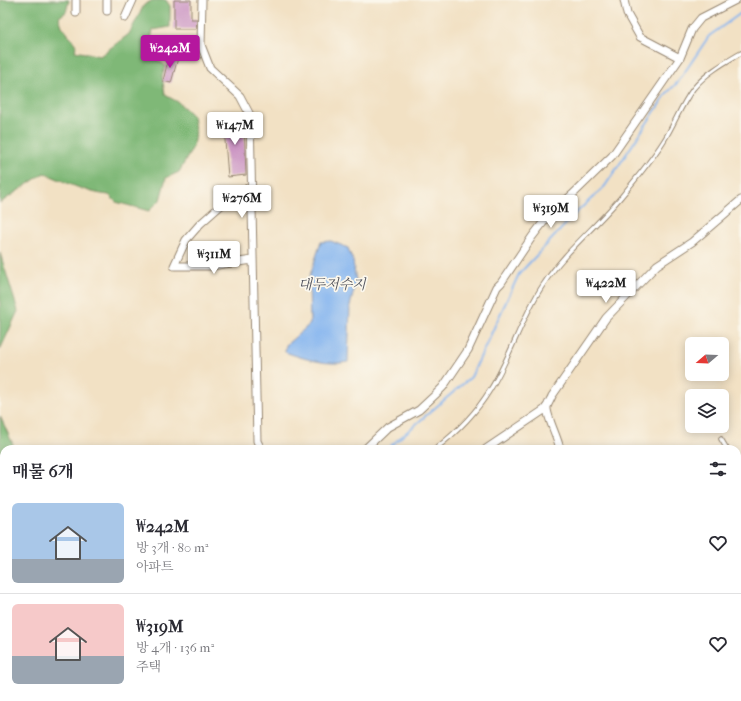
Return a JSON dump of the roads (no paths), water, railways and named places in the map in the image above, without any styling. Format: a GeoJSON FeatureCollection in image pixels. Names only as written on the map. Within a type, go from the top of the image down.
{"type":"FeatureCollection","features":[{"type":"Feature","properties":{"kind":"street"},"geometry":{"type":"LineString","coordinates":[[76,0],[76,13]]}},
{"type":"Feature","properties":{"kind":"street"},"geometry":{"type":"LineString","coordinates":[[107,0],[107,11]]}},
{"type":"Feature","properties":{"kind":"street"},"geometry":{"type":"LineString","coordinates":[[125,18],[133,0]]}},
{"type":"Feature","properties":{"kind":"street"},"geometry":{"type":"LineString","coordinates":[[202,0],[201,45],[210,68],[240,96],[250,115],[257,441],[259,445]]}},
{"type":"Feature","properties":{"kind":"street"},"geometry":{"type":"LineString","coordinates":[[624,0],[627,14],[640,37],[680,58]]}},
{"type":"Feature","properties":{"kind":"street"},"geometry":{"type":"LineString","coordinates":[[369,445],[388,428],[419,410],[443,387],[468,350],[497,287],[532,237],[549,215],[572,196],[612,156],[680,58],[692,29],[701,18],[736,0]]}},
{"type":"Feature","properties":{"kind":"street"},"geometry":{"type":"LineString","coordinates":[[251,187],[235,193],[200,224],[186,240],[174,266],[210,266],[253,260]]}},
{"type":"Feature","properties":{"kind":"street"},"geometry":{"type":"LineString","coordinates":[[492,445],[544,410],[606,318],[657,265],[692,242],[741,200]]}},
{"type":"Feature","properties":{"kind":"street"},"geometry":{"type":"LineString","coordinates":[[547,406],[547,413],[559,445]]}},
{"type":"Feature","properties":{"kind":"lane"},"geometry":{"type":"LineString","coordinates":[[439,445],[455,432],[480,404],[490,390],[501,370],[523,320],[542,285],[552,271],[615,204],[645,167],[664,141],[693,89],[712,71],[741,53]]}},
{"type":"Feature","properties":{"kind":"lane"},"geometry":{"type":"LineString","coordinates":[[721,439],[725,445]]}},
{"type":"Feature","properties":{"kind":"water","name":"대두저수지"},"geometry":{"type":"Polygon","coordinates":[[[331,241],[348,248],[353,261],[356,282],[350,306],[348,362],[340,363],[316,361],[285,352],[286,345],[310,324],[309,278],[321,242],[331,241]]]}},
{"type":"Feature","properties":{"kind":"waterway"},"geometry":{"type":"LineString","coordinates":[[392,445],[471,377],[519,274],[579,210],[605,186],[667,93],[678,82],[709,36],[741,13]]}}]}
